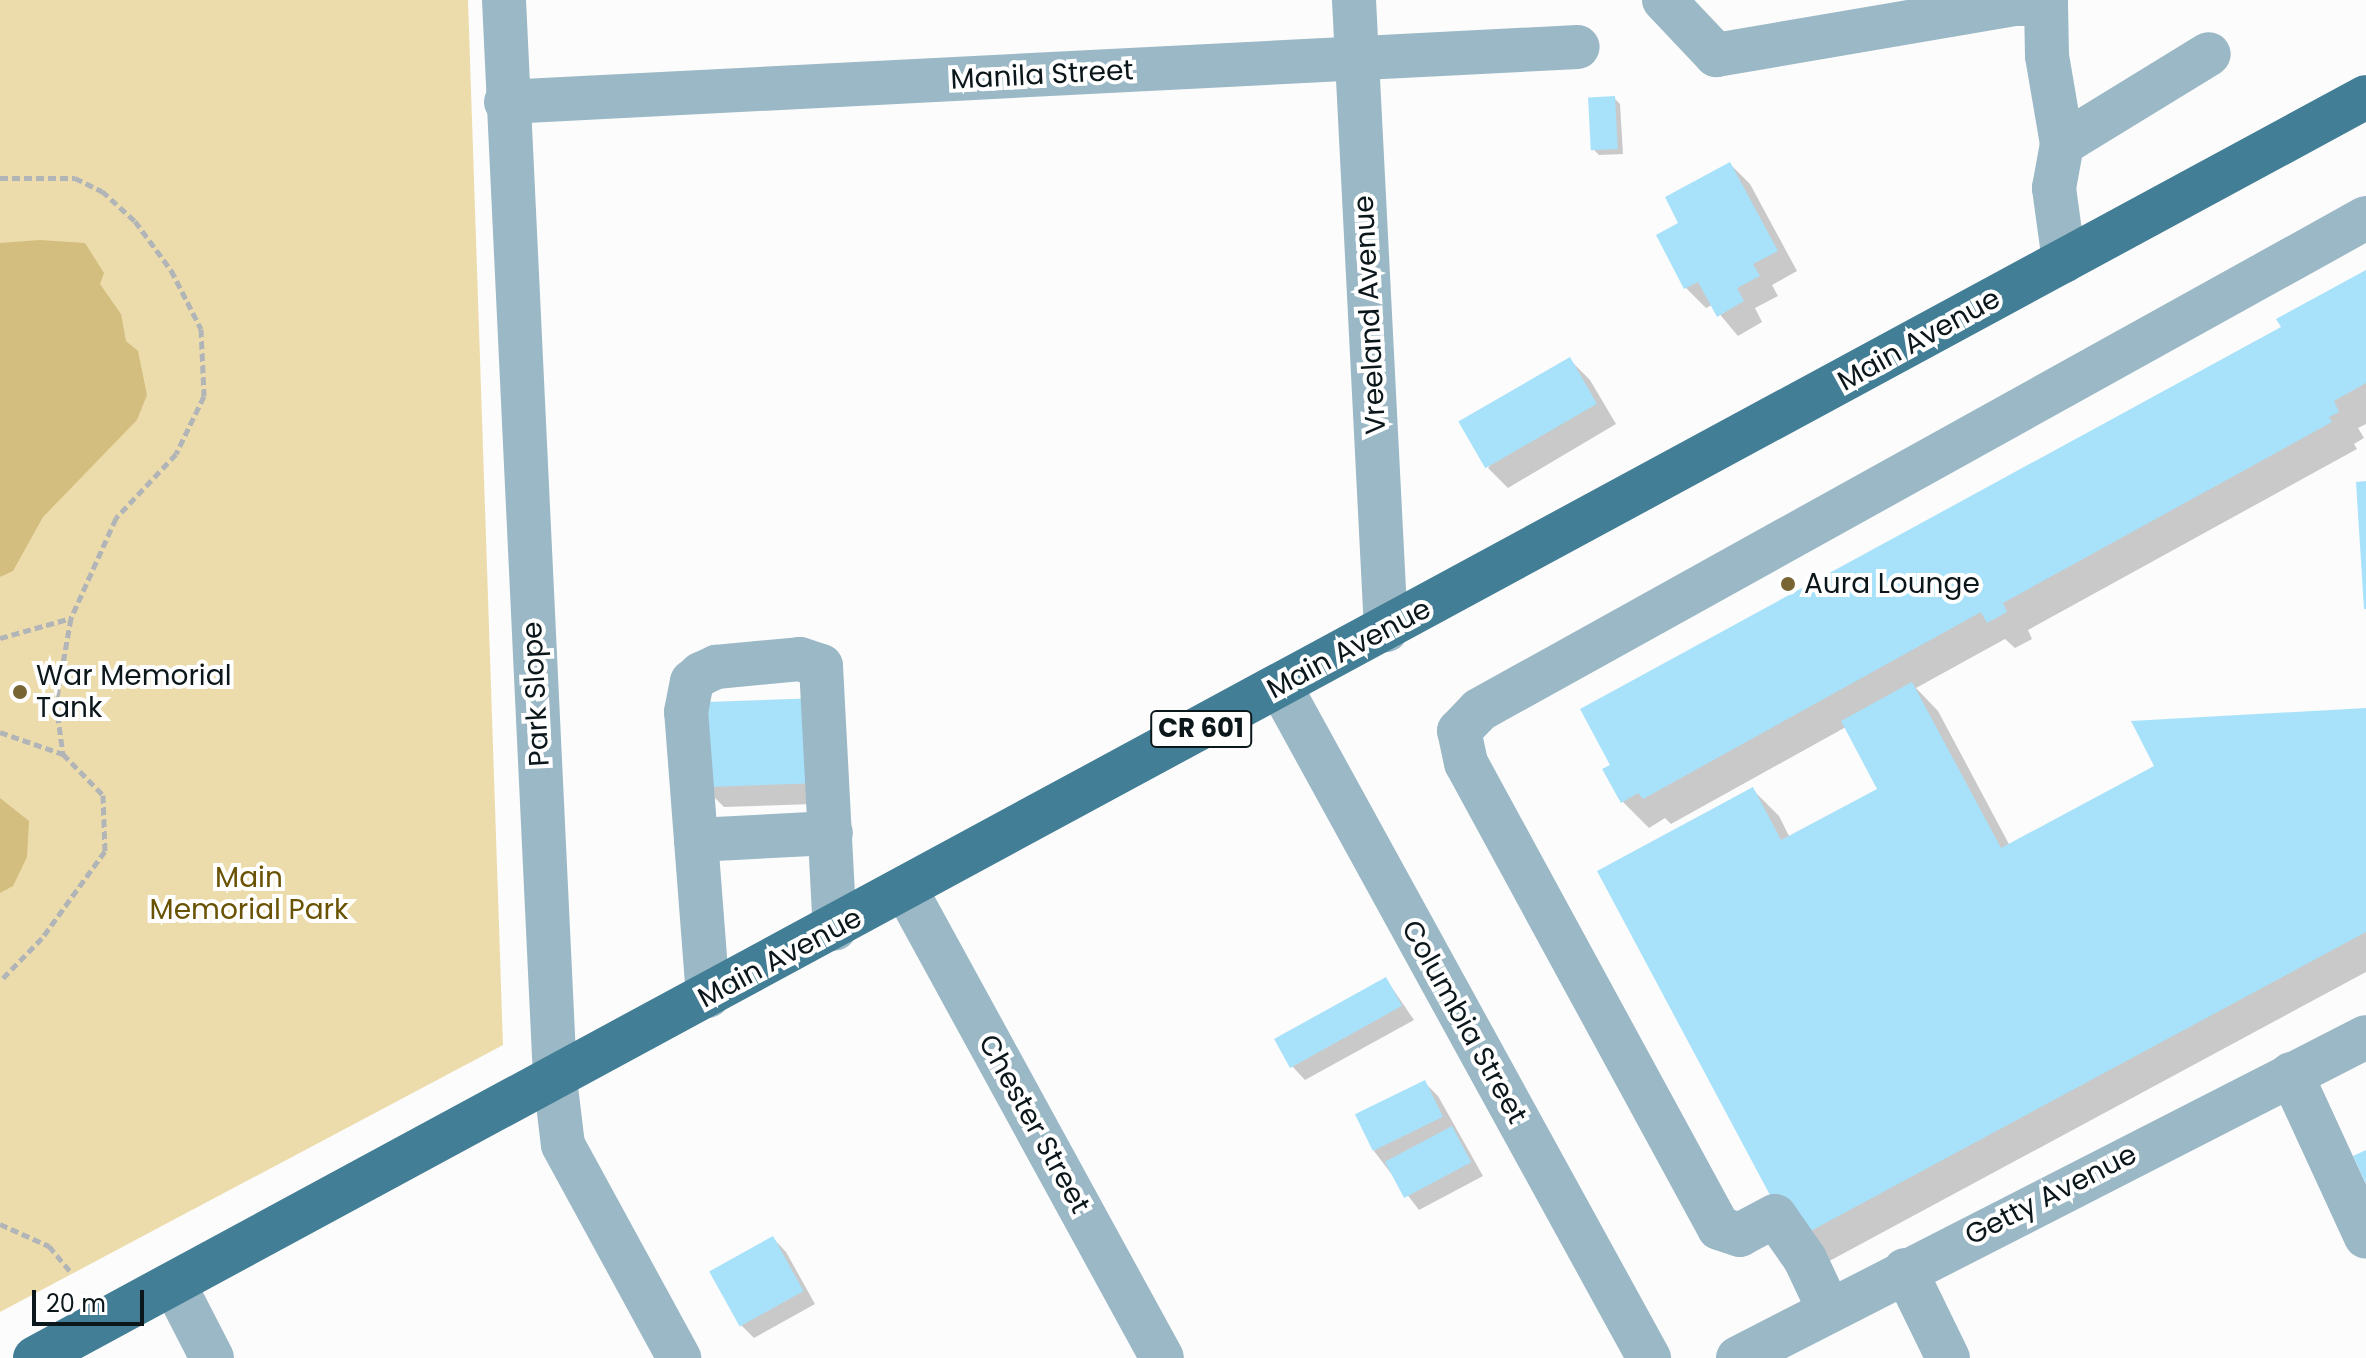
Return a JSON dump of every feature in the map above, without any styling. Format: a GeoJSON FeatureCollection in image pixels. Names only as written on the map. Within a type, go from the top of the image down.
{"type":"FeatureCollection","features":[{"type":"Feature","properties":{"kind":"main road","name":"Main Avenue"},"geometry":{"type":"LineString","coordinates":[[35,1358],[835,929],[2366,97]]}},
{"type":"Feature","properties":{"kind":"street","name":"Park Slope"},"geometry":{"type":"LineString","coordinates":[[504,0],[506,102],[555,1079],[563,1145],[679,1358]]}},
{"type":"Feature","properties":{"kind":"street","name":"Vreeland Avenue"},"geometry":{"type":"LineString","coordinates":[[1354,0],[1386,630]]}},
{"type":"Feature","properties":{"kind":"street"},"geometry":{"type":"LineString","coordinates":[[1664,0],[1716,55],[2013,4],[2046,2],[2047,56],[2062,144],[2054,188],[2064,261]]}},
{"type":"Feature","properties":{"kind":"street","name":"Manila Street"},"geometry":{"type":"LineString","coordinates":[[506,102],[1578,47]]}},
{"type":"Feature","properties":{"kind":"street"},"geometry":{"type":"LineString","coordinates":[[2062,144],[2209,54]]}},
{"type":"Feature","properties":{"kind":"street"},"geometry":{"type":"LineString","coordinates":[[1829,1310],[1805,1259],[1775,1216],[1740,1235],[1719,1228],[1466,763],[1459,731],[1479,710],[2366,218]]}},
{"type":"Feature","properties":{"kind":"street"},"geometry":{"type":"LineString","coordinates":[[708,996],[686,712],[692,682],[716,667],[800,659],[815,661],[825,674],[835,929]]}},
{"type":"Feature","properties":{"kind":"street","name":"Columbia Street"},"geometry":{"type":"LineString","coordinates":[[1280,686],[1649,1358]]}},
{"type":"Feature","properties":{"kind":"street"},"geometry":{"type":"LineString","coordinates":[[696,840],[831,833]]}},
{"type":"Feature","properties":{"kind":"street","name":"Chester Street"},"geometry":{"type":"LineString","coordinates":[[906,890],[1162,1358]]}},
{"type":"Feature","properties":{"kind":"street","name":"Getty Avenue"},"geometry":{"type":"LineString","coordinates":[[1738,1358],[2366,1037]]}},
{"type":"Feature","properties":{"kind":"street"},"geometry":{"type":"LineString","coordinates":[[2291,1074],[2366,1237]]}},
{"type":"Feature","properties":{"kind":"street"},"geometry":{"type":"LineString","coordinates":[[1905,1270],[1948,1358]]}},
{"type":"Feature","properties":{"kind":"street"},"geometry":{"type":"LineString","coordinates":[[174,1284],[212,1358]]}},
{"type":"Feature","properties":{"kind":"path"},"geometry":{"type":"LineString","coordinates":[[0,178],[75,178],[102,191],[135,221],[171,270],[201,329],[204,396],[176,454],[116,518],[71,618],[56,703],[63,754]]}},
{"type":"Feature","properties":{"kind":"path"},"geometry":{"type":"LineString","coordinates":[[0,638],[71,618]]}},
{"type":"Feature","properties":{"kind":"path"},"geometry":{"type":"LineString","coordinates":[[0,732],[63,754],[103,795],[105,851],[42,938],[0,981]]}},
{"type":"Feature","properties":{"kind":"path"},"geometry":{"type":"LineString","coordinates":[[0,1224],[49,1246],[72,1273]]}},
{"type":"Feature","properties":{"kind":"green space","name":"Main Memorial Park"},"geometry":{"type":"Polygon","coordinates":[[[0,0],[468,0],[503,1045],[0,1312],[0,0]]]}},
{"type":"Feature","properties":{"kind":"shaded area"},"geometry":{"type":"Polygon","coordinates":[[[40,240],[85,243],[104,273],[100,284],[121,314],[126,341],[138,351],[147,395],[137,420],[43,517],[13,571],[0,577],[0,243],[40,240]]]}},
{"type":"Feature","properties":{"kind":"shaded area"},"geometry":{"type":"Polygon","coordinates":[[[0,798],[29,821],[27,857],[13,886],[0,893],[0,798]]]}},
{"type":"Feature","properties":{"kind":"building"},"geometry":{"type":"Polygon","coordinates":[[[1615,96],[1618,149],[1591,150],[1588,97],[1615,96]]]}},
{"type":"Feature","properties":{"kind":"building"},"geometry":{"type":"Polygon","coordinates":[[[1730,162],[1778,251],[1753,264],[1760,276],[1737,288],[1744,301],[1717,317],[1698,282],[1684,289],[1656,235],[1678,223],[1665,197],[1730,162]]]}},
{"type":"Feature","properties":{"kind":"building"},"geometry":{"type":"Polygon","coordinates":[[[2366,270],[2366,383],[2334,401],[2339,412],[2329,417],[2332,422],[2003,603],[2007,612],[1987,623],[1981,612],[1643,799],[1638,793],[1621,803],[1602,769],[1610,765],[1580,709],[2281,327],[2276,319],[2366,270]]]}},
{"type":"Feature","properties":{"kind":"building"},"geometry":{"type":"Polygon","coordinates":[[[1570,357],[1597,404],[1485,468],[1458,422],[1570,357]]]}},
{"type":"Feature","properties":{"kind":"building"},"geometry":{"type":"Polygon","coordinates":[[[2366,481],[2366,609],[2364,609],[2356,482],[2366,481]]]}},
{"type":"Feature","properties":{"kind":"building"},"geometry":{"type":"Polygon","coordinates":[[[1912,682],[2001,848],[2154,766],[2131,721],[2366,708],[2366,932],[1794,1240],[1597,871],[1753,787],[1781,840],[1877,789],[1841,721],[1912,682]]]}},
{"type":"Feature","properties":{"kind":"building"},"geometry":{"type":"Polygon","coordinates":[[[820,698],[823,783],[702,787],[699,702],[820,698]]]}},
{"type":"Feature","properties":{"kind":"building"},"geometry":{"type":"Polygon","coordinates":[[[1386,977],[1402,1006],[1290,1068],[1274,1039],[1386,977]]]}},
{"type":"Feature","properties":{"kind":"building"},"geometry":{"type":"Polygon","coordinates":[[[1425,1080],[1443,1117],[1373,1151],[1355,1114],[1425,1080]]]}},
{"type":"Feature","properties":{"kind":"building"},"geometry":{"type":"Polygon","coordinates":[[[1452,1126],[1471,1162],[1404,1198],[1385,1162],[1452,1126]]]}},
{"type":"Feature","properties":{"kind":"building"},"geometry":{"type":"Polygon","coordinates":[[[2366,1150],[2366,1184],[2353,1156],[2366,1150]]]}},
{"type":"Feature","properties":{"kind":"building"},"geometry":{"type":"Polygon","coordinates":[[[773,1236],[804,1291],[740,1326],[709,1271],[773,1236]]]}},
{"type":"Feature","properties":{"kind":"place","name":"Aura Lounge"},"geometry":{"type":"Point","coordinates":[1788,584]}},
{"type":"Feature","properties":{"kind":"place","name":"War Memorial Tank"},"geometry":{"type":"Point","coordinates":[20,692]}}]}
